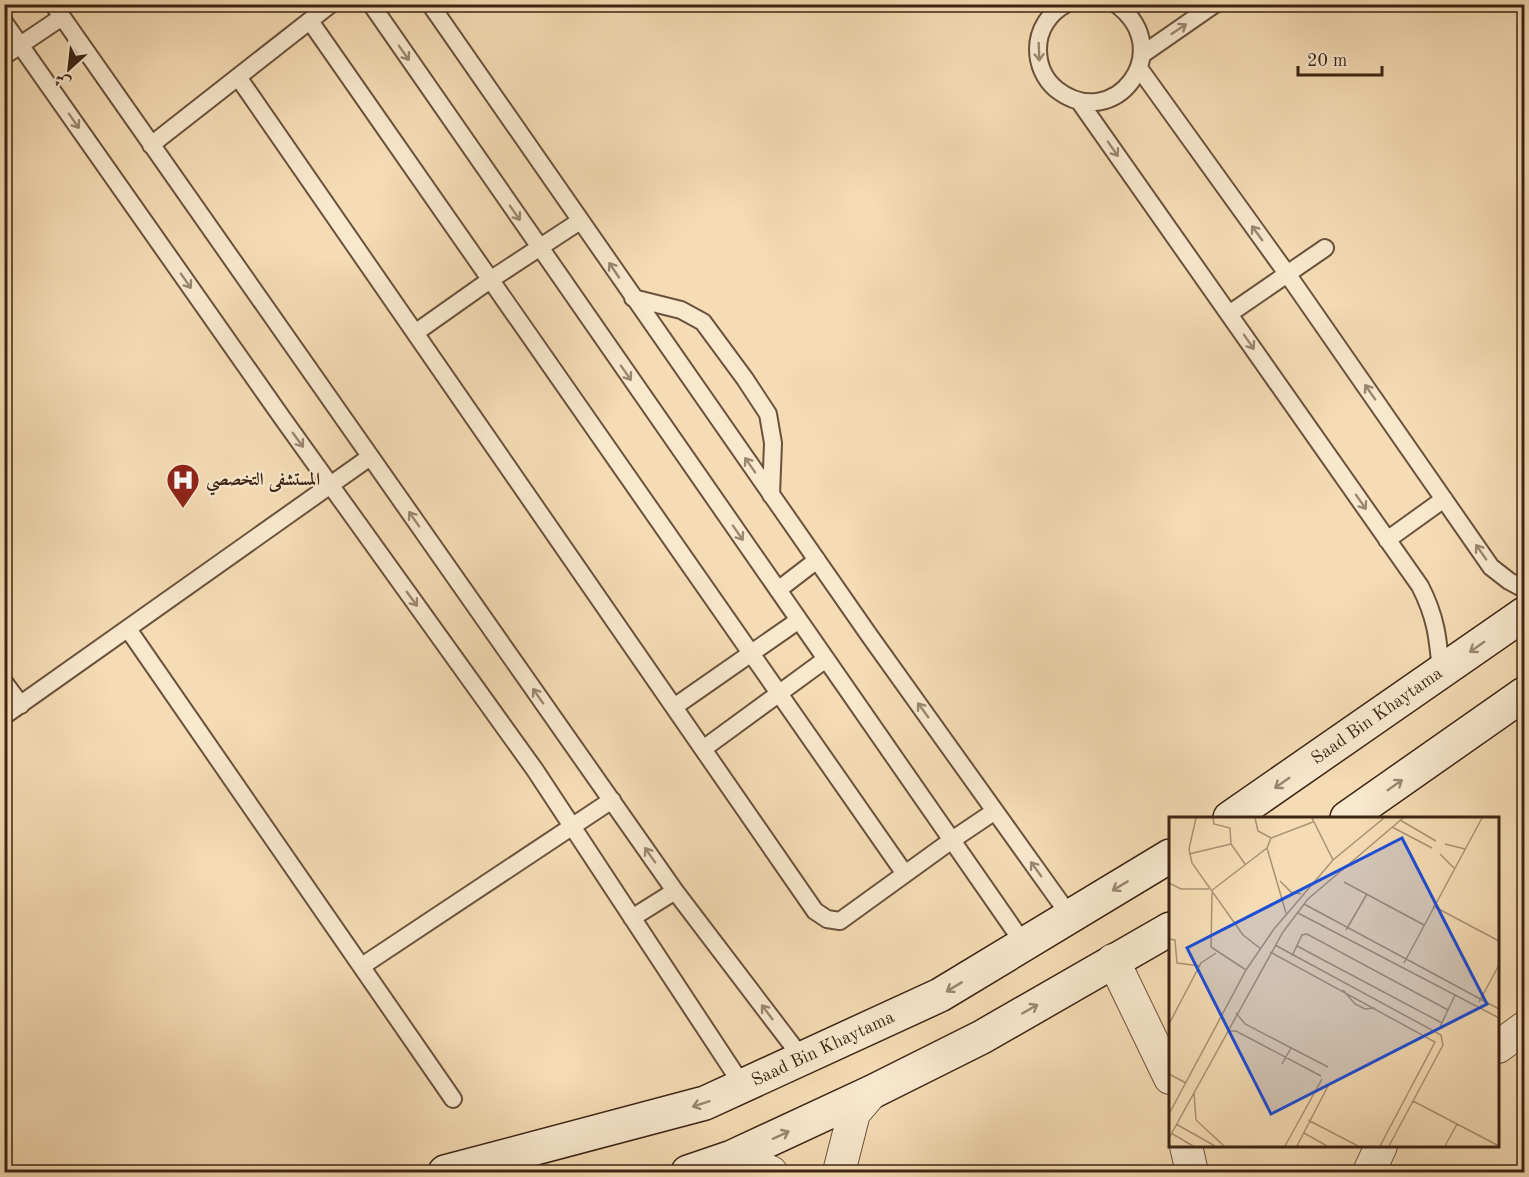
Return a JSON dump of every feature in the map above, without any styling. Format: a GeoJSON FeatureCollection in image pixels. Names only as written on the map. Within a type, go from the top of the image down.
{"type":"FeatureCollection","features":[{"type":"Feature","properties":{"kind":"main road","name":"Saad Bin Khaytama"},"geometry":{"type":"LineString","coordinates":[[1233,817],[1524,614]]}},
{"type":"Feature","properties":{"kind":"main road"},"geometry":{"type":"LineString","coordinates":[[1350,817],[1524,694]]}},
{"type":"Feature","properties":{"kind":"main road","name":"Saad Bin Khaytama"},"geometry":{"type":"LineString","coordinates":[[445,1173],[705,1103],[940,995],[1169,857]]}},
{"type":"Feature","properties":{"kind":"main road"},"geometry":{"type":"LineString","coordinates":[[688,1173],[732,1157],[873,1092],[982,1037],[1169,930]]}},
{"type":"Feature","properties":{"kind":"street"},"geometry":{"type":"LineString","coordinates":[[1113,960],[1169,1076]]}},
{"type":"Feature","properties":{"kind":"street"},"geometry":{"type":"LineString","coordinates":[[839,1173],[854,1113],[873,1092]]}},
{"type":"Feature","properties":{"kind":"street"},"geometry":{"type":"LineString","coordinates":[[1186,1147],[1192,1173]]}},
{"type":"Feature","properties":{"kind":"street"},"geometry":{"type":"LineString","coordinates":[[1369,1173],[1381,1147]]}},
{"type":"Feature","properties":{"kind":"street"},"geometry":{"type":"LineString","coordinates":[[732,1157],[771,1173]]}},
{"type":"Feature","properties":{"kind":"lane"},"geometry":{"type":"LineString","coordinates":[[151,145],[331,4]]}},
{"type":"Feature","properties":{"kind":"lane"},"geometry":{"type":"LineString","coordinates":[[371,4],[538,248],[1024,944]]}},
{"type":"Feature","properties":{"kind":"lane"},"geometry":{"type":"LineString","coordinates":[[430,4],[771,495],[1070,916]]}},
{"type":"Feature","properties":{"kind":"lane"},"geometry":{"type":"LineString","coordinates":[[1066,4],[1048,18],[1041,31],[1038,46],[1039,61],[1044,75],[1053,87],[1065,96],[1079,101],[1094,102],[1108,99],[1122,92],[1132,82],[1141,61],[1141,39],[1136,25],[1128,13],[1116,4]]}},
{"type":"Feature","properties":{"kind":"lane"},"geometry":{"type":"LineString","coordinates":[[1141,61],[1215,4]]}},
{"type":"Feature","properties":{"kind":"lane"},"geometry":{"type":"LineString","coordinates":[[4,56],[58,11],[675,891],[802,1058]]}},
{"type":"Feature","properties":{"kind":"lane"},"geometry":{"type":"LineString","coordinates":[[310,21],[904,874]]}},
{"type":"Feature","properties":{"kind":"lane"},"geometry":{"type":"LineString","coordinates":[[4,22],[528,761],[743,1086]]}},
{"type":"Feature","properties":{"kind":"lane"},"geometry":{"type":"LineString","coordinates":[[1141,61],[1491,567],[1524,589]]}},
{"type":"Feature","properties":{"kind":"lane"},"geometry":{"type":"LineString","coordinates":[[238,77],[815,911],[827,919],[840,921],[995,811]]}},
{"type":"Feature","properties":{"kind":"lane"},"geometry":{"type":"LineString","coordinates":[[1079,101],[1419,586],[1430,606],[1438,632],[1441,672]]}},
{"type":"Feature","properties":{"kind":"lane"},"geometry":{"type":"LineString","coordinates":[[415,333],[580,221]]}},
{"type":"Feature","properties":{"kind":"lane"},"geometry":{"type":"LineString","coordinates":[[1229,314],[1326,248]]}},
{"type":"Feature","properties":{"kind":"lane"},"geometry":{"type":"LineString","coordinates":[[633,298],[681,310],[703,322],[745,379],[768,414],[773,443],[771,495]]}},
{"type":"Feature","properties":{"kind":"lane"},"geometry":{"type":"LineString","coordinates":[[4,716],[370,457]]}},
{"type":"Feature","properties":{"kind":"lane"},"geometry":{"type":"LineString","coordinates":[[1387,540],[1444,499]]}},
{"type":"Feature","properties":{"kind":"lane"},"geometry":{"type":"LineString","coordinates":[[778,590],[817,560]]}},
{"type":"Feature","properties":{"kind":"lane"},"geometry":{"type":"LineString","coordinates":[[674,707],[799,620]]}},
{"type":"Feature","properties":{"kind":"lane"},"geometry":{"type":"LineString","coordinates":[[128,629],[453,1099]]}},
{"type":"Feature","properties":{"kind":"lane"},"geometry":{"type":"LineString","coordinates":[[703,749],[826,659]]}},
{"type":"Feature","properties":{"kind":"lane"},"geometry":{"type":"LineString","coordinates":[[4,682],[21,705]]}},
{"type":"Feature","properties":{"kind":"lane"},"geometry":{"type":"LineString","coordinates":[[362,966],[612,800]]}},
{"type":"Feature","properties":{"kind":"lane"},"geometry":{"type":"LineString","coordinates":[[632,918],[675,891]]}},
{"type":"Feature","properties":{"kind":"place","name":"المستشفى التخصصي"},"geometry":{"type":"Point","coordinates":[183,509]}}]}
